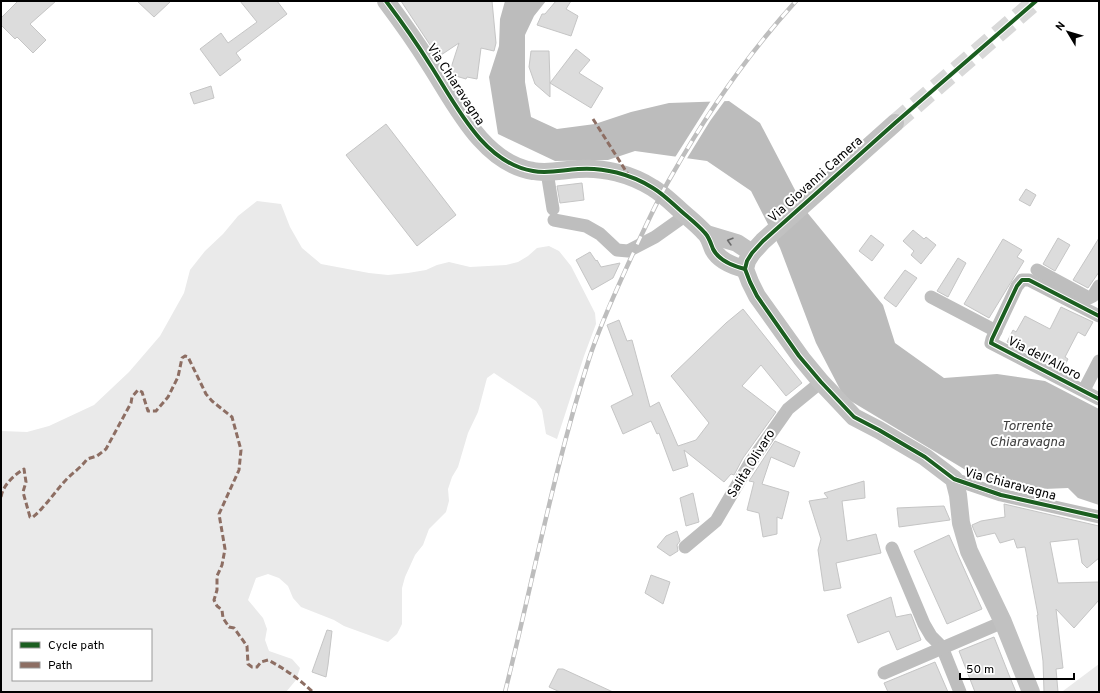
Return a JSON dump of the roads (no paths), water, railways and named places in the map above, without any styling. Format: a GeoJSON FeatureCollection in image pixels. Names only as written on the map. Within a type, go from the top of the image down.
{"type":"FeatureCollection","features":[{"type":"Feature","properties":{"kind":"street","name":"Via Chiaravagna"},"geometry":{"type":"LineString","coordinates":[[386,1],[430,64],[468,126],[493,151],[510,163],[521,168],[547,172],[592,169],[623,175],[653,188],[707,234],[737,243],[753,255],[750,282],[757,296],[799,356],[854,417],[925,457],[954,479],[1001,496],[1099,517]]}},
{"type":"Feature","properties":{"kind":"street","name":"Via Giovanni Camera"},"geometry":{"type":"LineString","coordinates":[[753,255],[812,197],[895,123]]}},
{"type":"Feature","properties":{"kind":"street"},"geometry":{"type":"LineString","coordinates":[[547,172],[553,215],[586,226],[600,234],[617,250],[628,251],[655,237],[686,215]]}},
{"type":"Feature","properties":{"kind":"street"},"geometry":{"type":"LineString","coordinates":[[1037,270],[1089,298],[1093,296],[1099,286]]}},
{"type":"Feature","properties":{"kind":"street","name":"Via dell'Alloro"},"geometry":{"type":"LineString","coordinates":[[1099,316],[1029,280],[1022,280],[1017,286],[991,343],[1099,399]]}},
{"type":"Feature","properties":{"kind":"street","name":"Via dell'Alloro"},"geometry":{"type":"LineString","coordinates":[[931,297],[996,331]]}},
{"type":"Feature","properties":{"kind":"street","name":"Via dell'Alloro"},"geometry":{"type":"LineString","coordinates":[[1084,390],[1099,361]]}},
{"type":"Feature","properties":{"kind":"street","name":"Salita Olivaro"},"geometry":{"type":"LineString","coordinates":[[685,547],[716,521],[750,463],[788,409],[821,382]]}},
{"type":"Feature","properties":{"kind":"street"},"geometry":{"type":"LineString","coordinates":[[954,479],[958,495],[961,523],[969,550],[1003,622],[1031,692]]}},
{"type":"Feature","properties":{"kind":"street"},"geometry":{"type":"LineString","coordinates":[[892,548],[924,624],[931,636],[942,648],[960,692]]}},
{"type":"Feature","properties":{"kind":"street"},"geometry":{"type":"LineString","coordinates":[[884,673],[1003,622]]}},
{"type":"Feature","properties":{"kind":"water","name":"Torrente Chiaravagna"},"geometry":{"type":"Polygon","coordinates":[[[505,1],[546,1],[534,16],[525,35],[525,82],[531,117],[557,129],[595,124],[631,112],[669,103],[729,101],[760,123],[806,211],[883,305],[895,343],[944,378],[997,374],[1045,381],[1099,409],[1099,505],[1078,498],[1068,488],[1020,490],[974,475],[844,397],[816,343],[780,248],[751,191],[707,161],[635,151],[608,160],[555,161],[498,134],[489,77],[499,46],[500,19],[505,1]]]}},
{"type":"Feature","properties":{"kind":"tunnel"},"geometry":{"type":"LineString","coordinates":[[895,123],[1036,1]]}},
{"type":"Feature","properties":{"kind":"railway"},"geometry":{"type":"LineString","coordinates":[[505,692],[544,525],[576,400],[589,359],[608,309],[655,206],[699,129],[745,63],[796,1]]}}]}
